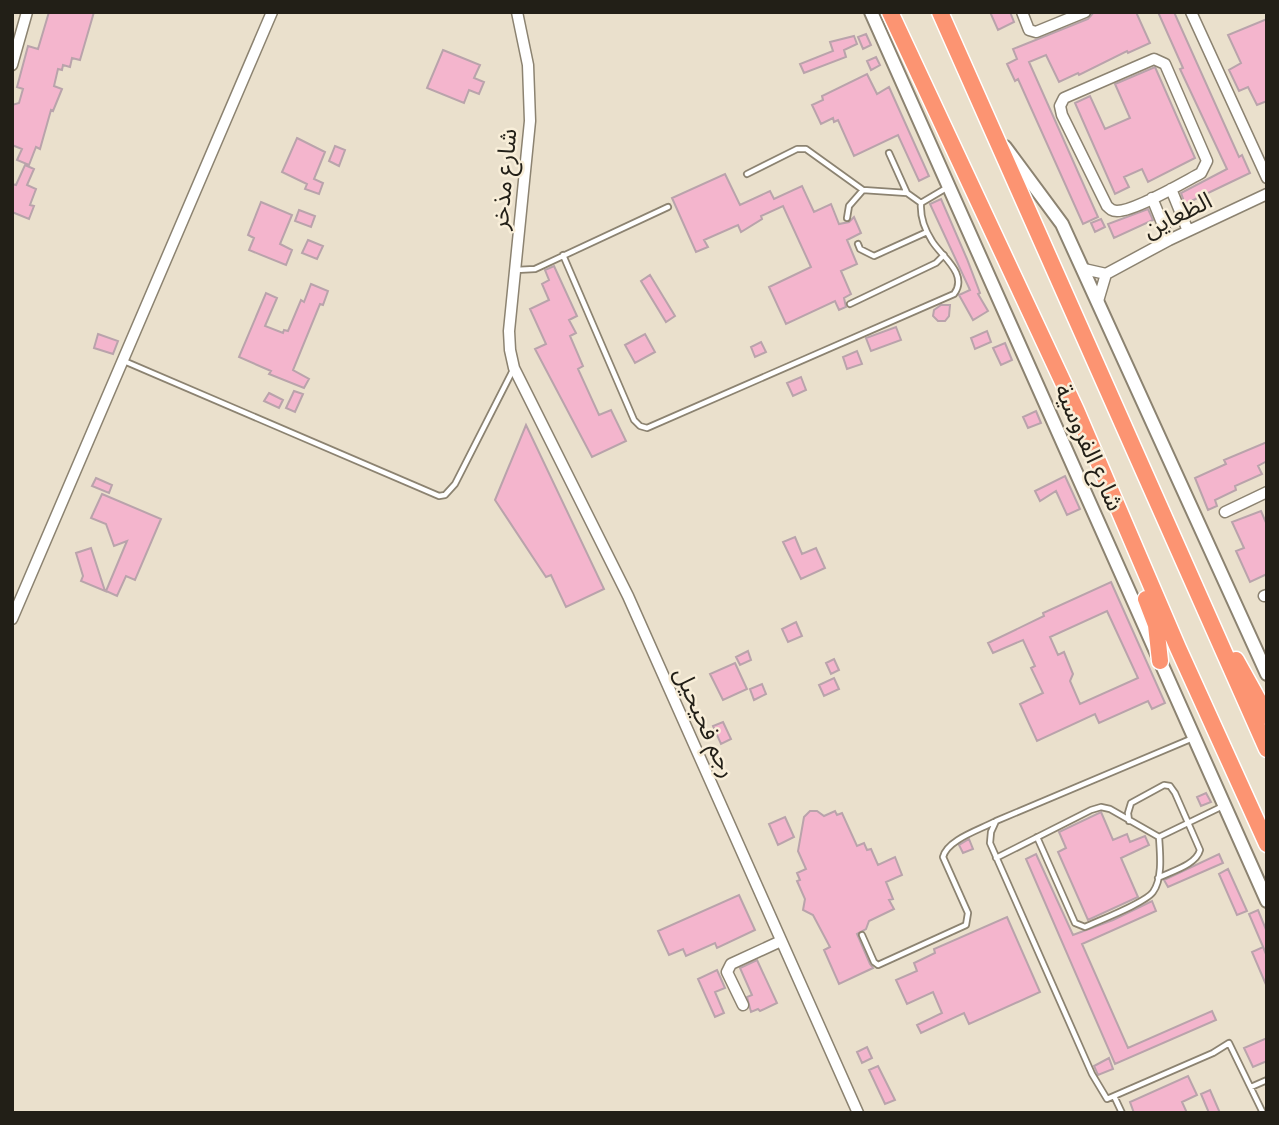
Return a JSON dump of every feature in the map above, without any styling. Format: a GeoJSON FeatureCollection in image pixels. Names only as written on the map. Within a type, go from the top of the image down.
{"type":"FeatureCollection","features":[{"type":"Feature","properties":{"kind":"highway","name":"شارع الفروسية"},"geometry":{"type":"LineString","coordinates":[[890,12],[1076,410],[1178,648],[1267,844]]}},
{"type":"Feature","properties":{"kind":"highway","name":"شارع الفروسية"},"geometry":{"type":"LineString","coordinates":[[940,12],[1267,749]]}},
{"type":"Feature","properties":{"kind":"highway"},"geometry":{"type":"LineString","coordinates":[[1076,410],[1087,456],[1156,625],[1160,661]]}},
{"type":"Feature","properties":{"kind":"highway"},"geometry":{"type":"LineString","coordinates":[[1216,635],[1242,667],[1267,716]]}},
{"type":"Feature","properties":{"kind":"main road","name":"شارع الفروسية"},"geometry":{"type":"LineString","coordinates":[[871,12],[1267,901]]}},
{"type":"Feature","properties":{"kind":"main road","name":"شارع الفروسية"},"geometry":{"type":"LineString","coordinates":[[988,124],[1062,224],[1267,674]]}},
{"type":"Feature","properties":{"kind":"street"},"geometry":{"type":"LineString","coordinates":[[12,65],[27,12]]}},
{"type":"Feature","properties":{"kind":"street"},"geometry":{"type":"LineString","coordinates":[[12,619],[272,12]]}},
{"type":"Feature","properties":{"kind":"street","name":"شارع مذخر"},"geometry":{"type":"LineString","coordinates":[[510,350],[509,331],[530,121],[528,65],[517,12]]}},
{"type":"Feature","properties":{"kind":"street"},"geometry":{"type":"LineString","coordinates":[[1022,12],[1029,30],[1036,32],[1085,12]]}},
{"type":"Feature","properties":{"kind":"street"},"geometry":{"type":"LineString","coordinates":[[1191,12],[1267,178]]}},
{"type":"Feature","properties":{"kind":"street"},"geometry":{"type":"LineString","coordinates":[[1154,59],[1165,64],[1207,161],[1201,173],[1152,198],[1118,211],[1107,206],[1060,106],[1064,98],[1154,59]]}},
{"type":"Feature","properties":{"kind":"street"},"geometry":{"type":"LineString","coordinates":[[1171,189],[1188,231]]}},
{"type":"Feature","properties":{"kind":"street","name":"الظعاين"},"geometry":{"type":"LineString","coordinates":[[1106,274],[1169,240],[1267,194]]}},
{"type":"Feature","properties":{"kind":"street"},"geometry":{"type":"LineString","coordinates":[[1152,198],[1169,240]]}},
{"type":"Feature","properties":{"kind":"street"},"geometry":{"type":"LineString","coordinates":[[1084,269],[1106,274],[1098,301]]}},
{"type":"Feature","properties":{"kind":"street","name":"رجم فحيحيل"},"geometry":{"type":"LineString","coordinates":[[510,350],[514,368],[628,596],[858,1113]]}},
{"type":"Feature","properties":{"kind":"street"},"geometry":{"type":"LineString","coordinates":[[1225,512],[1267,492]]}},
{"type":"Feature","properties":{"kind":"street"},"geometry":{"type":"LineString","coordinates":[[743,1005],[727,972],[731,964],[781,941]]}},
{"type":"Feature","properties":{"kind":"lane"},"geometry":{"type":"LineString","coordinates":[[747,174],[797,149],[806,149],[863,190],[907,193]]}},
{"type":"Feature","properties":{"kind":"lane"},"geometry":{"type":"LineString","coordinates":[[889,153],[907,193],[921,203]]}},
{"type":"Feature","properties":{"kind":"lane"},"geometry":{"type":"LineString","coordinates":[[921,203],[948,187]]}},
{"type":"Feature","properties":{"kind":"lane"},"geometry":{"type":"LineString","coordinates":[[847,218],[849,206],[863,190]]}},
{"type":"Feature","properties":{"kind":"lane"},"geometry":{"type":"LineString","coordinates":[[563,255],[634,420],[647,428],[954,293],[959,279],[927,232],[920,212],[921,203]]}},
{"type":"Feature","properties":{"kind":"lane"},"geometry":{"type":"LineString","coordinates":[[516,270],[535,269],[668,207]]}},
{"type":"Feature","properties":{"kind":"lane"},"geometry":{"type":"LineString","coordinates":[[858,244],[860,249],[874,256],[927,232]]}},
{"type":"Feature","properties":{"kind":"lane"},"geometry":{"type":"LineString","coordinates":[[850,304],[936,263],[944,256]]}},
{"type":"Feature","properties":{"kind":"lane"},"geometry":{"type":"LineString","coordinates":[[123,360],[439,496],[445,495],[455,484],[514,368]]}},
{"type":"Feature","properties":{"kind":"lane"},"geometry":{"type":"LineString","coordinates":[[862,935],[874,962],[878,965],[966,925],[968,913],[943,857],[949,846],[996,821],[1194,738]]}},
{"type":"Feature","properties":{"kind":"lane"},"geometry":{"type":"LineString","coordinates":[[1129,821],[1131,803],[1164,785],[1170,786],[1200,850],[1195,860],[1157,878]]}},
{"type":"Feature","properties":{"kind":"lane"},"geometry":{"type":"LineString","coordinates":[[1159,837],[1223,805]]}},
{"type":"Feature","properties":{"kind":"lane"},"geometry":{"type":"LineString","coordinates":[[995,858],[1101,807],[1110,809],[1159,837]]}},
{"type":"Feature","properties":{"kind":"lane"},"geometry":{"type":"LineString","coordinates":[[996,821],[990,832],[995,858],[1092,1074],[1107,1099],[1213,1053],[1229,1043],[1263,1113]]}},
{"type":"Feature","properties":{"kind":"lane"},"geometry":{"type":"LineString","coordinates":[[1037,837],[1075,923],[1085,927],[1134,905],[1153,893],[1157,878],[1159,837]]}},
{"type":"Feature","properties":{"kind":"lane"},"geometry":{"type":"LineString","coordinates":[[1251,1087],[1267,1080]]}},
{"type":"Feature","properties":{"kind":"lane"},"geometry":{"type":"LineString","coordinates":[[1114,1096],[1122,1113]]}},
{"type":"Feature","properties":{"kind":"building"},"geometry":{"type":"Polygon","coordinates":[[[49,12],[94,12],[80,60],[72,58],[70,67],[63,65],[62,70],[58,69],[54,86],[62,89],[53,111],[51,110],[40,149],[36,147],[29,165],[17,160],[22,149],[12,145],[12,105],[19,103],[23,89],[17,87],[28,46],[38,49],[49,12]]]}},
{"type":"Feature","properties":{"kind":"building"},"geometry":{"type":"Polygon","coordinates":[[[990,12],[1010,12],[1014,22],[998,30],[990,12]]]}},
{"type":"Feature","properties":{"kind":"building"},"geometry":{"type":"Polygon","coordinates":[[[1094,12],[1136,12],[1150,43],[1059,82],[1046,55],[1029,62],[1098,217],[1083,224],[1018,79],[1015,81],[1007,64],[1017,59],[1013,49],[1088,19],[1094,12]]]}},
{"type":"Feature","properties":{"kind":"building"},"geometry":{"type":"Polygon","coordinates":[[[1158,12],[1174,12],[1239,157],[1242,155],[1250,173],[1185,204],[1181,193],[1227,169],[1180,69],[1183,68],[1158,12]]]}},
{"type":"Feature","properties":{"kind":"building"},"geometry":{"type":"Polygon","coordinates":[[[1267,19],[1267,101],[1257,105],[1248,87],[1239,91],[1229,70],[1241,63],[1228,35],[1267,19]]]}},
{"type":"Feature","properties":{"kind":"building"},"geometry":{"type":"Polygon","coordinates":[[[866,34],[871,45],[863,49],[858,37],[866,34]]]}},
{"type":"Feature","properties":{"kind":"building"},"geometry":{"type":"Polygon","coordinates":[[[854,36],[857,44],[844,50],[846,57],[804,73],[800,64],[833,51],[830,42],[854,36]]]}},
{"type":"Feature","properties":{"kind":"building"},"geometry":{"type":"Polygon","coordinates":[[[443,50],[480,65],[474,78],[484,82],[479,94],[469,90],[464,103],[427,88],[443,50]]]}},
{"type":"Feature","properties":{"kind":"building"},"geometry":{"type":"Polygon","coordinates":[[[876,57],[880,65],[871,70],[867,61],[876,57]]]}},
{"type":"Feature","properties":{"kind":"building"},"geometry":{"type":"Polygon","coordinates":[[[1155,67],[1195,158],[1148,182],[1142,169],[1124,177],[1129,187],[1115,194],[1075,103],[1090,96],[1105,129],[1130,118],[1115,84],[1155,67]]]}},
{"type":"Feature","properties":{"kind":"building"},"geometry":{"type":"Polygon","coordinates":[[[867,74],[877,94],[889,87],[929,176],[919,181],[898,135],[854,156],[838,120],[834,122],[833,118],[821,124],[812,105],[823,100],[822,96],[867,74]]]}},
{"type":"Feature","properties":{"kind":"building"},"geometry":{"type":"Polygon","coordinates":[[[297,138],[325,152],[314,179],[323,183],[319,194],[305,189],[307,184],[282,172],[297,138]]]}},
{"type":"Feature","properties":{"kind":"building"},"geometry":{"type":"Polygon","coordinates":[[[335,146],[345,150],[339,166],[329,161],[335,146]]]}},
{"type":"Feature","properties":{"kind":"building"},"geometry":{"type":"Polygon","coordinates":[[[25,165],[34,169],[27,185],[36,189],[30,205],[34,206],[29,219],[12,212],[12,184],[16,185],[25,165]]]}},
{"type":"Feature","properties":{"kind":"building"},"geometry":{"type":"Polygon","coordinates":[[[725,174],[740,205],[770,191],[774,199],[802,186],[814,212],[831,204],[839,224],[849,222],[854,217],[861,233],[847,240],[857,264],[841,271],[851,294],[844,298],[846,307],[839,310],[835,301],[786,324],[769,287],[811,267],[783,206],[761,216],[762,219],[741,232],[738,225],[704,240],[708,247],[696,252],[672,198],[725,174]]]}},
{"type":"Feature","properties":{"kind":"building"},"geometry":{"type":"Polygon","coordinates":[[[941,199],[967,259],[980,293],[978,294],[988,311],[973,320],[959,295],[970,290],[930,204],[941,199]]]}},
{"type":"Feature","properties":{"kind":"building"},"geometry":{"type":"Polygon","coordinates":[[[261,202],[292,215],[280,244],[292,250],[286,265],[249,250],[254,238],[248,235],[261,202]]]}},
{"type":"Feature","properties":{"kind":"building"},"geometry":{"type":"Polygon","coordinates":[[[1148,209],[1153,220],[1114,238],[1108,224],[1148,209]]]}},
{"type":"Feature","properties":{"kind":"building"},"geometry":{"type":"Polygon","coordinates":[[[299,210],[315,216],[311,227],[295,221],[299,210]]]}},
{"type":"Feature","properties":{"kind":"building"},"geometry":{"type":"Polygon","coordinates":[[[1101,219],[1105,227],[1095,232],[1091,223],[1101,219]]]}},
{"type":"Feature","properties":{"kind":"building"},"geometry":{"type":"Polygon","coordinates":[[[308,240],[323,246],[317,259],[302,253],[308,240]]]}},
{"type":"Feature","properties":{"kind":"building"},"geometry":{"type":"Polygon","coordinates":[[[554,266],[577,316],[569,320],[576,333],[570,336],[583,366],[578,369],[599,415],[611,410],[626,441],[592,457],[535,349],[546,344],[530,309],[549,300],[542,284],[549,280],[545,270],[554,266]]]}},
{"type":"Feature","properties":{"kind":"building"},"geometry":{"type":"Polygon","coordinates":[[[650,275],[675,316],[666,322],[641,281],[650,275]]]}},
{"type":"Feature","properties":{"kind":"building"},"geometry":{"type":"Polygon","coordinates":[[[311,284],[328,291],[293,370],[309,379],[304,388],[269,374],[271,371],[239,357],[266,293],[277,298],[265,326],[283,333],[284,330],[288,331],[311,284]]]}},
{"type":"Feature","properties":{"kind":"building"},"geometry":{"type":"Polygon","coordinates":[[[941,305],[950,305],[949,316],[945,321],[938,321],[933,316],[934,310],[941,305]]]}},
{"type":"Feature","properties":{"kind":"building"},"geometry":{"type":"Polygon","coordinates":[[[896,327],[901,340],[871,351],[866,338],[896,327]]]}},
{"type":"Feature","properties":{"kind":"building"},"geometry":{"type":"Polygon","coordinates":[[[987,331],[991,342],[975,349],[971,338],[987,331]]]}},
{"type":"Feature","properties":{"kind":"building"},"geometry":{"type":"Polygon","coordinates":[[[98,334],[118,341],[113,354],[94,348],[98,334]]]}},
{"type":"Feature","properties":{"kind":"building"},"geometry":{"type":"Polygon","coordinates":[[[645,334],[655,352],[635,363],[625,345],[645,334]]]}},
{"type":"Feature","properties":{"kind":"building"},"geometry":{"type":"Polygon","coordinates":[[[761,342],[766,352],[755,357],[751,347],[761,342]]]}},
{"type":"Feature","properties":{"kind":"building"},"geometry":{"type":"Polygon","coordinates":[[[1005,343],[1012,360],[1001,365],[993,348],[1005,343]]]}},
{"type":"Feature","properties":{"kind":"building"},"geometry":{"type":"Polygon","coordinates":[[[857,351],[862,364],[847,369],[843,357],[857,351]]]}},
{"type":"Feature","properties":{"kind":"building"},"geometry":{"type":"Polygon","coordinates":[[[801,377],[806,390],[793,396],[787,383],[801,377]]]}},
{"type":"Feature","properties":{"kind":"building"},"geometry":{"type":"Polygon","coordinates":[[[294,391],[303,394],[295,412],[286,408],[294,391]]]}},
{"type":"Feature","properties":{"kind":"building"},"geometry":{"type":"Polygon","coordinates":[[[269,393],[283,400],[279,408],[264,401],[269,393]]]}},
{"type":"Feature","properties":{"kind":"building"},"geometry":{"type":"Polygon","coordinates":[[[1036,411],[1041,423],[1028,428],[1023,417],[1036,411]]]}},
{"type":"Feature","properties":{"kind":"building"},"geometry":{"type":"Polygon","coordinates":[[[526,425],[604,589],[566,607],[551,575],[546,577],[495,500],[526,425]]]}},
{"type":"Feature","properties":{"kind":"building"},"geometry":{"type":"Polygon","coordinates":[[[1267,442],[1267,461],[1258,466],[1262,474],[1235,486],[1236,490],[1215,500],[1217,506],[1208,510],[1195,478],[1226,464],[1224,460],[1267,442]]]}},
{"type":"Feature","properties":{"kind":"building"},"geometry":{"type":"Polygon","coordinates":[[[1065,476],[1080,509],[1067,515],[1056,491],[1040,501],[1035,491],[1065,476]]]}},
{"type":"Feature","properties":{"kind":"building"},"geometry":{"type":"Polygon","coordinates":[[[96,478],[112,485],[109,493],[92,486],[96,478]]]}},
{"type":"Feature","properties":{"kind":"building"},"geometry":{"type":"Polygon","coordinates":[[[102,494],[161,519],[135,580],[126,576],[117,596],[106,591],[127,541],[114,546],[106,524],[91,518],[102,494]]]}},
{"type":"Feature","properties":{"kind":"building"},"geometry":{"type":"Polygon","coordinates":[[[1261,511],[1267,525],[1267,574],[1250,582],[1236,551],[1244,548],[1232,522],[1261,511]]]}},
{"type":"Feature","properties":{"kind":"building"},"geometry":{"type":"Polygon","coordinates":[[[795,537],[802,554],[816,548],[825,568],[801,579],[783,542],[795,537]]]}},
{"type":"Feature","properties":{"kind":"building"},"geometry":{"type":"Polygon","coordinates":[[[91,548],[105,591],[81,581],[83,576],[76,553],[91,548]]]}},
{"type":"Feature","properties":{"kind":"building"},"geometry":{"type":"Polygon","coordinates":[[[1111,582],[1165,703],[1152,709],[1148,701],[1099,723],[1095,714],[1037,741],[1020,704],[1043,693],[1031,668],[1035,666],[1023,640],[993,653],[988,643],[1044,616],[1043,613],[1111,582]],[[1107,611],[1050,637],[1058,655],[1064,652],[1073,674],[1070,681],[1080,704],[1138,678],[1107,611]]]}},
{"type":"Feature","properties":{"kind":"building"},"geometry":{"type":"Polygon","coordinates":[[[796,622],[802,636],[788,642],[782,629],[796,622]]]}},
{"type":"Feature","properties":{"kind":"building"},"geometry":{"type":"Polygon","coordinates":[[[748,651],[751,660],[740,665],[736,657],[748,651]]]}},
{"type":"Feature","properties":{"kind":"building"},"geometry":{"type":"Polygon","coordinates":[[[834,659],[839,670],[831,674],[826,663],[834,659]]]}},
{"type":"Feature","properties":{"kind":"building"},"geometry":{"type":"Polygon","coordinates":[[[735,663],[747,689],[723,700],[710,674],[735,663]]]}},
{"type":"Feature","properties":{"kind":"building"},"geometry":{"type":"Polygon","coordinates":[[[834,678],[839,689],[824,696],[819,685],[834,678]]]}},
{"type":"Feature","properties":{"kind":"building"},"geometry":{"type":"Polygon","coordinates":[[[762,684],[766,694],[754,700],[750,689],[762,684]]]}},
{"type":"Feature","properties":{"kind":"building"},"geometry":{"type":"Polygon","coordinates":[[[723,722],[731,739],[721,744],[713,726],[723,722]]]}},
{"type":"Feature","properties":{"kind":"building"},"geometry":{"type":"Polygon","coordinates":[[[1206,793],[1211,802],[1201,806],[1197,797],[1206,793]]]}},
{"type":"Feature","properties":{"kind":"building"},"geometry":{"type":"Polygon","coordinates":[[[810,811],[817,811],[824,816],[835,811],[837,815],[842,813],[857,846],[864,843],[867,850],[871,849],[878,865],[895,857],[902,875],[886,882],[893,899],[889,900],[894,909],[869,921],[866,929],[857,934],[873,968],[839,984],[824,950],[830,947],[813,915],[803,910],[805,899],[797,881],[800,880],[797,873],[806,869],[798,851],[804,817],[810,811]]]}},
{"type":"Feature","properties":{"kind":"building"},"geometry":{"type":"Polygon","coordinates":[[[1101,812],[1113,840],[1127,834],[1130,842],[1145,836],[1149,845],[1121,858],[1138,897],[1088,920],[1058,852],[1066,848],[1059,832],[1101,812]]]}},
{"type":"Feature","properties":{"kind":"building"},"geometry":{"type":"Polygon","coordinates":[[[785,817],[794,837],[778,845],[769,824],[785,817]]]}},
{"type":"Feature","properties":{"kind":"building"},"geometry":{"type":"Polygon","coordinates":[[[969,839],[973,849],[963,853],[959,845],[969,839]]]}},
{"type":"Feature","properties":{"kind":"building"},"geometry":{"type":"Polygon","coordinates":[[[1036,854],[1073,935],[1152,901],[1156,911],[1082,944],[1128,1048],[1212,1011],[1216,1020],[1115,1064],[1026,859],[1036,854]]]}},
{"type":"Feature","properties":{"kind":"building"},"geometry":{"type":"Polygon","coordinates":[[[1219,854],[1223,863],[1168,887],[1164,880],[1219,854]]]}},
{"type":"Feature","properties":{"kind":"building"},"geometry":{"type":"Polygon","coordinates":[[[1228,869],[1247,911],[1237,915],[1219,874],[1228,869]]]}},
{"type":"Feature","properties":{"kind":"building"},"geometry":{"type":"Polygon","coordinates":[[[739,895],[755,930],[717,948],[715,943],[686,956],[683,949],[669,955],[658,931],[739,895]]]}},
{"type":"Feature","properties":{"kind":"building"},"geometry":{"type":"Polygon","coordinates":[[[1258,910],[1267,932],[1267,956],[1249,914],[1258,910]]]}},
{"type":"Feature","properties":{"kind":"building"},"geometry":{"type":"Polygon","coordinates":[[[1007,917],[1040,992],[969,1024],[964,1013],[921,1033],[917,1025],[942,1013],[933,992],[907,1004],[896,980],[917,971],[914,963],[935,953],[934,949],[1007,917]]]}},
{"type":"Feature","properties":{"kind":"building"},"geometry":{"type":"Polygon","coordinates":[[[1263,947],[1267,957],[1267,987],[1252,952],[1263,947]]]}},
{"type":"Feature","properties":{"kind":"building"},"geometry":{"type":"Polygon","coordinates":[[[757,960],[777,1003],[751,1012],[747,997],[752,995],[740,968],[757,960]]]}},
{"type":"Feature","properties":{"kind":"building"},"geometry":{"type":"Polygon","coordinates":[[[717,970],[725,988],[715,992],[724,1013],[715,1017],[698,979],[717,970]]]}},
{"type":"Feature","properties":{"kind":"building"},"geometry":{"type":"Polygon","coordinates":[[[1267,1038],[1267,1061],[1253,1067],[1244,1048],[1267,1038]]]}},
{"type":"Feature","properties":{"kind":"building"},"geometry":{"type":"Polygon","coordinates":[[[867,1047],[872,1058],[862,1063],[857,1052],[867,1047]]]}},
{"type":"Feature","properties":{"kind":"building"},"geometry":{"type":"Polygon","coordinates":[[[1109,1058],[1113,1069],[1098,1075],[1094,1066],[1109,1058]]]}},
{"type":"Feature","properties":{"kind":"building"},"geometry":{"type":"Polygon","coordinates":[[[878,1066],[895,1100],[885,1104],[869,1070],[878,1066]]]}},
{"type":"Feature","properties":{"kind":"building"},"geometry":{"type":"Polygon","coordinates":[[[1188,1076],[1197,1095],[1182,1102],[1187,1113],[1134,1113],[1130,1102],[1188,1076]]]}},
{"type":"Feature","properties":{"kind":"building"},"geometry":{"type":"Polygon","coordinates":[[[1210,1090],[1220,1113],[1209,1113],[1201,1094],[1210,1090]]]}}]}
